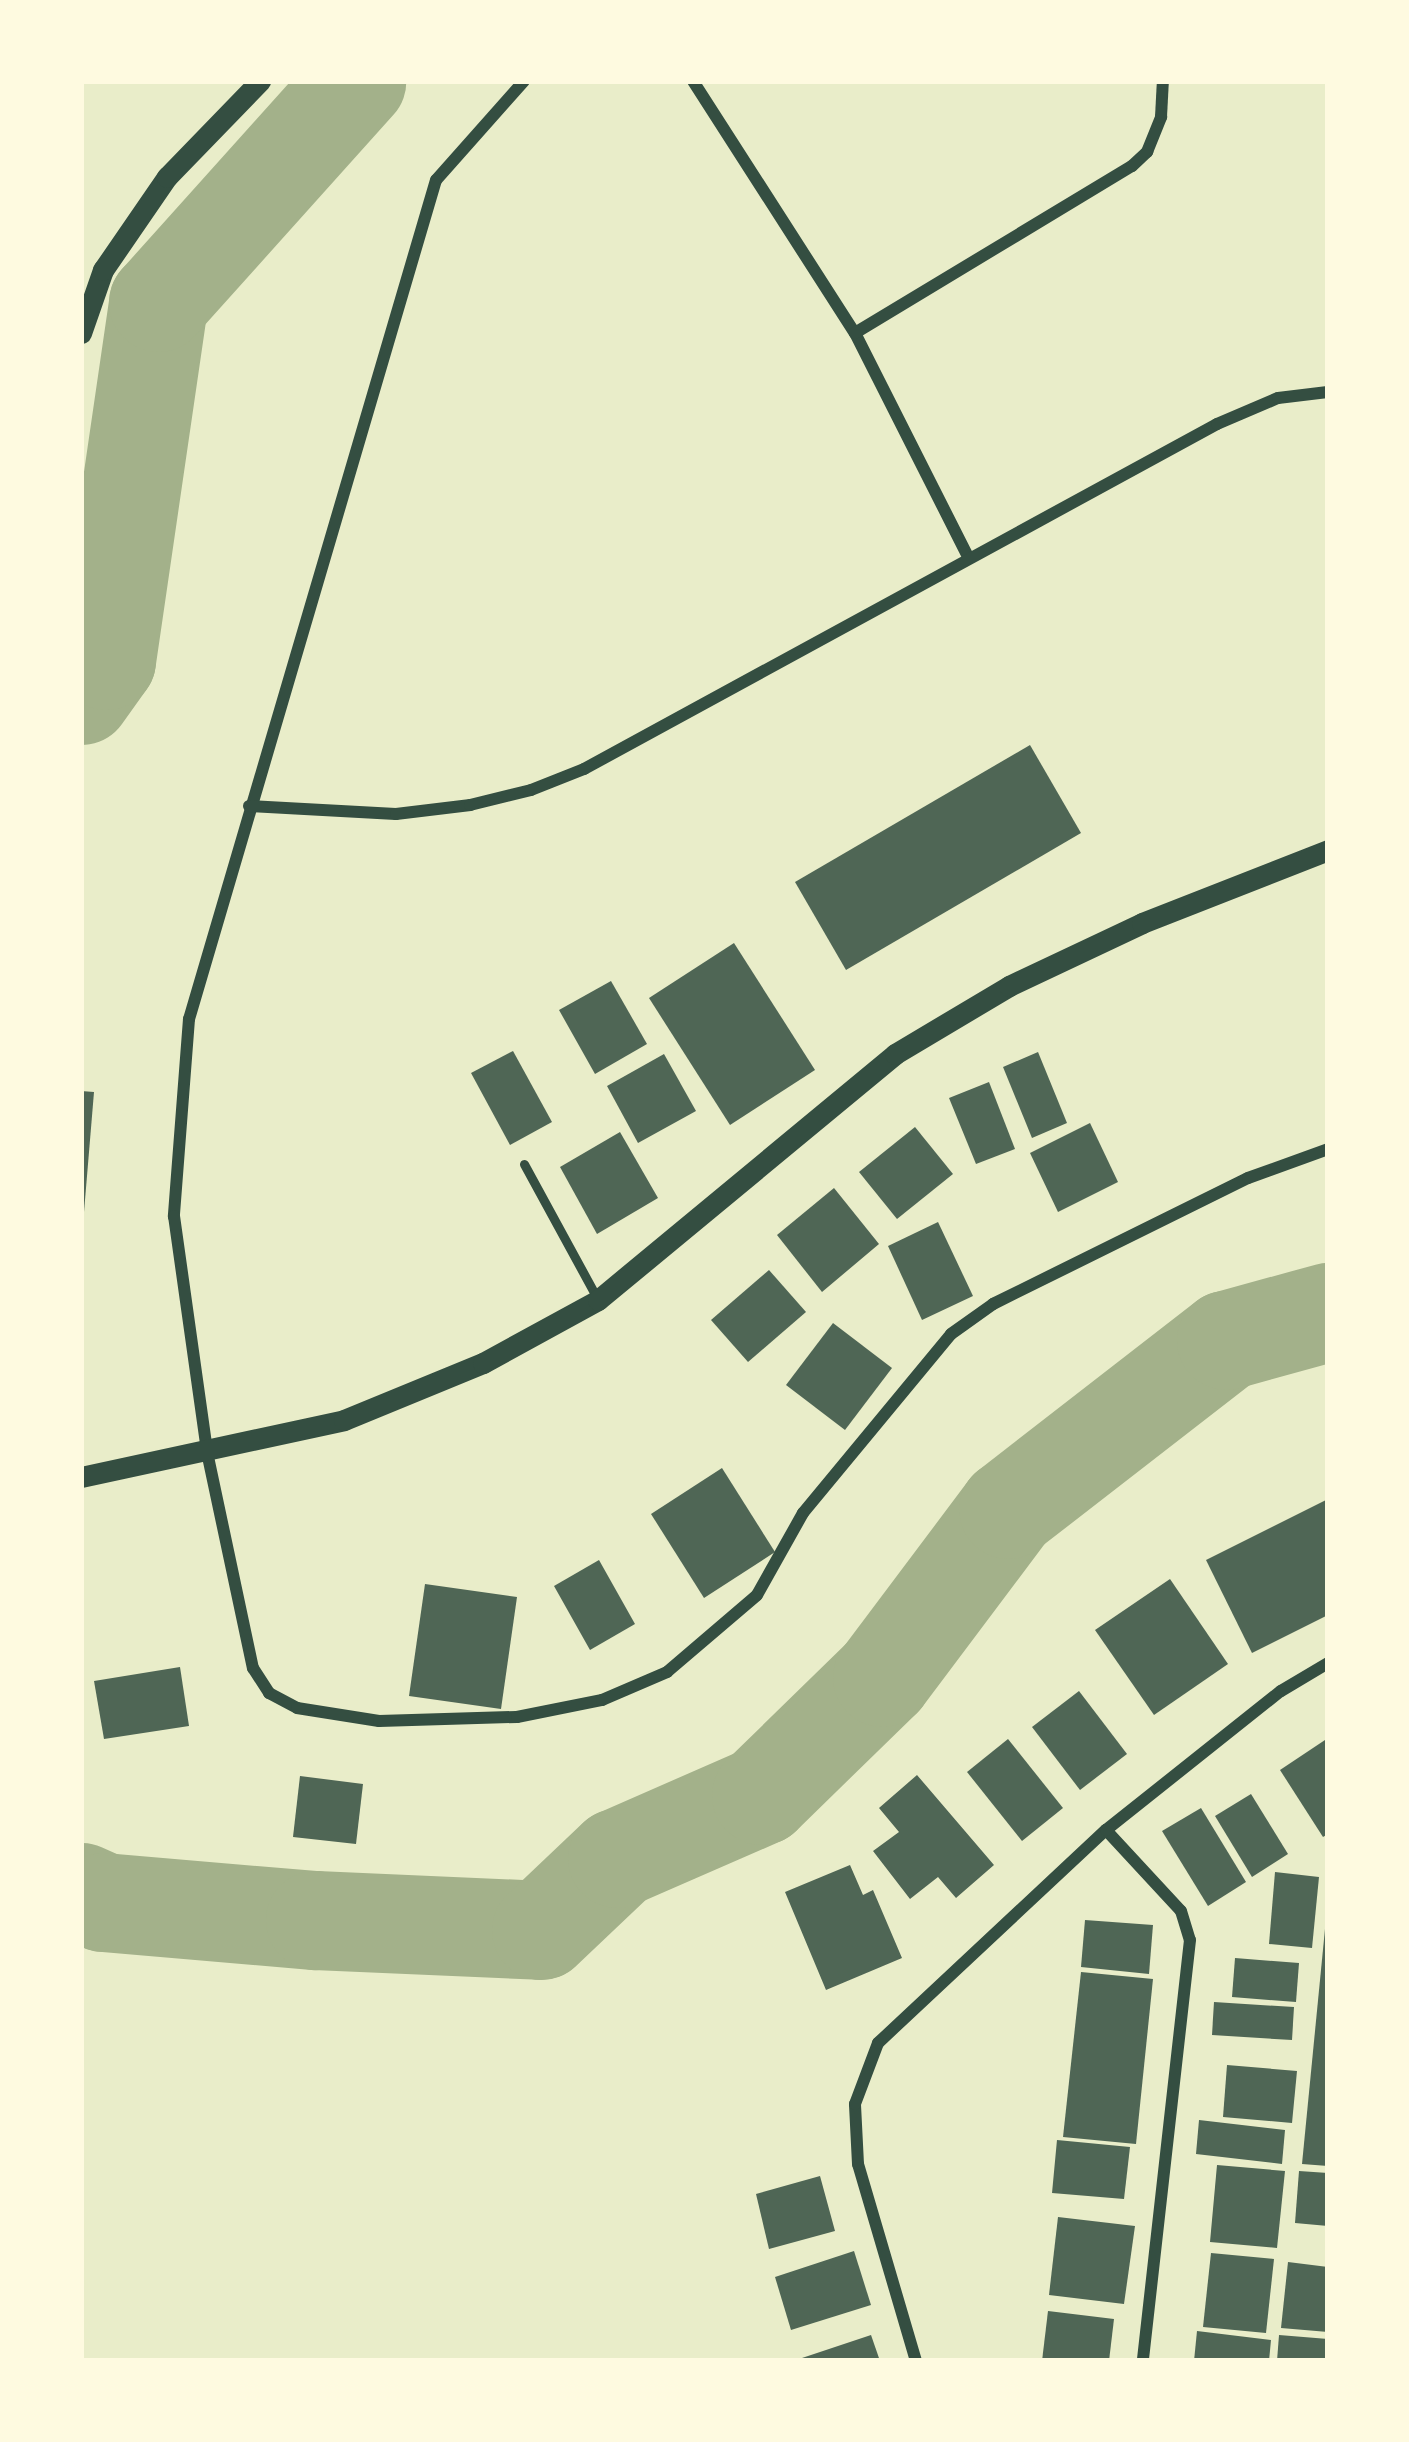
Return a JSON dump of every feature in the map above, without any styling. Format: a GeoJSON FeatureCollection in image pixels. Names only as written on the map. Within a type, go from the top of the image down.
{"type":"FeatureCollection","features":[{"type":"Feature","properties":{"kind":"street"},"geometry":{"type":"LineString","coordinates":[[81,333],[103,270],[167,177],[260,81]]}},
{"type":"Feature","properties":{"kind":"street"},"geometry":{"type":"LineString","coordinates":[[524,81],[436,180],[189,1019],[174,1216],[207,1452],[253,1668],[269,1694],[297,1708],[379,1721],[517,1717],[602,1700],[667,1672],[757,1595],[803,1513],[951,1334],[993,1304],[1248,1178],[1328,1149]]}},
{"type":"Feature","properties":{"kind":"street"},"geometry":{"type":"LineString","coordinates":[[693,81],[855,333],[967,555]]}},
{"type":"Feature","properties":{"kind":"street"},"geometry":{"type":"LineString","coordinates":[[855,333],[1132,166],[1147,152],[1161,118],[1163,81]]}},
{"type":"Feature","properties":{"kind":"street"},"geometry":{"type":"LineString","coordinates":[[249,806],[396,814],[470,806],[531,790],[584,769],[967,555],[1216,424],[1278,398],[1328,392]]}},
{"type":"Feature","properties":{"kind":"street"},"geometry":{"type":"LineString","coordinates":[[81,1478],[344,1420],[483,1363],[598,1300],[895,1054],[1010,986],[1142,923],[1328,850]]}},
{"type":"Feature","properties":{"kind":"street"},"geometry":{"type":"LineString","coordinates":[[916,2361],[858,2164],[855,2104],[878,2042],[1106,1830],[1280,1690],[1328,1663]]}},
{"type":"Feature","properties":{"kind":"street"},"geometry":{"type":"LineString","coordinates":[[1106,1830],[1180,1911],[1190,1940],[1143,2361]]}},
{"type":"Feature","properties":{"kind":"lane"},"geometry":{"type":"LineString","coordinates":[[524,1164],[598,1300]]}},
{"type":"Feature","properties":{"kind":"building"},"geometry":{"type":"Polygon","coordinates":[[[1030,745],[1081,833],[846,970],[795,882],[1030,745]]]}},
{"type":"Feature","properties":{"kind":"building"},"geometry":{"type":"Polygon","coordinates":[[[734,943],[815,1070],[730,1125],[649,998],[734,943]]]}},
{"type":"Feature","properties":{"kind":"building"},"geometry":{"type":"Polygon","coordinates":[[[611,981],[647,1044],[595,1074],[559,1010],[611,981]]]}},
{"type":"Feature","properties":{"kind":"building"},"geometry":{"type":"Polygon","coordinates":[[[513,1051],[552,1122],[510,1145],[471,1073],[513,1051]]]}},
{"type":"Feature","properties":{"kind":"building"},"geometry":{"type":"Polygon","coordinates":[[[1038,1052],[1067,1123],[1032,1138],[1003,1067],[1038,1052]]]}},
{"type":"Feature","properties":{"kind":"building"},"geometry":{"type":"Polygon","coordinates":[[[664,1054],[696,1111],[638,1143],[607,1086],[664,1054]]]}},
{"type":"Feature","properties":{"kind":"building"},"geometry":{"type":"Polygon","coordinates":[[[989,1082],[1015,1149],[976,1164],[949,1098],[989,1082]]]}},
{"type":"Feature","properties":{"kind":"building"},"geometry":{"type":"Polygon","coordinates":[[[81,1091],[94,1092],[84,1212],[81,1212],[81,1091]]]}},
{"type":"Feature","properties":{"kind":"building"},"geometry":{"type":"Polygon","coordinates":[[[1090,1123],[1118,1182],[1058,1212],[1030,1153],[1090,1123]]]}},
{"type":"Feature","properties":{"kind":"building"},"geometry":{"type":"Polygon","coordinates":[[[915,1127],[953,1174],[897,1219],[859,1172],[915,1127]]]}},
{"type":"Feature","properties":{"kind":"building"},"geometry":{"type":"Polygon","coordinates":[[[620,1132],[658,1198],[597,1234],[560,1167],[620,1132]]]}},
{"type":"Feature","properties":{"kind":"building"},"geometry":{"type":"Polygon","coordinates":[[[834,1188],[879,1244],[822,1292],[777,1235],[834,1188]]]}},
{"type":"Feature","properties":{"kind":"building"},"geometry":{"type":"Polygon","coordinates":[[[938,1222],[973,1296],[922,1320],[888,1246],[938,1222]]]}},
{"type":"Feature","properties":{"kind":"building"},"geometry":{"type":"Polygon","coordinates":[[[769,1270],[806,1312],[748,1362],[711,1320],[769,1270]]]}},
{"type":"Feature","properties":{"kind":"building"},"geometry":{"type":"Polygon","coordinates":[[[833,1323],[892,1368],[845,1430],[786,1385],[833,1323]]]}},
{"type":"Feature","properties":{"kind":"building"},"geometry":{"type":"Polygon","coordinates":[[[722,1468],[775,1552],[704,1598],[651,1514],[722,1468]]]}},
{"type":"Feature","properties":{"kind":"building"},"geometry":{"type":"Polygon","coordinates":[[[1328,1499],[1328,1615],[1252,1653],[1206,1560],[1328,1499]]]}},
{"type":"Feature","properties":{"kind":"building"},"geometry":{"type":"Polygon","coordinates":[[[599,1560],[635,1624],[590,1650],[554,1586],[599,1560]]]}},
{"type":"Feature","properties":{"kind":"building"},"geometry":{"type":"Polygon","coordinates":[[[1170,1579],[1228,1664],[1154,1715],[1095,1630],[1170,1579]]]}},
{"type":"Feature","properties":{"kind":"building"},"geometry":{"type":"Polygon","coordinates":[[[425,1584],[517,1597],[501,1709],[409,1696],[425,1584]]]}},
{"type":"Feature","properties":{"kind":"building"},"geometry":{"type":"Polygon","coordinates":[[[180,1667],[189,1726],[104,1739],[94,1681],[180,1667]]]}},
{"type":"Feature","properties":{"kind":"building"},"geometry":{"type":"Polygon","coordinates":[[[1079,1691],[1127,1754],[1080,1790],[1032,1727],[1079,1691]]]}},
{"type":"Feature","properties":{"kind":"building"},"geometry":{"type":"Polygon","coordinates":[[[1328,1738],[1328,1834],[1323,1837],[1280,1770],[1328,1738]]]}},
{"type":"Feature","properties":{"kind":"building"},"geometry":{"type":"Polygon","coordinates":[[[1008,1739],[1063,1808],[1022,1841],[967,1772],[1008,1739]]]}},
{"type":"Feature","properties":{"kind":"building"},"geometry":{"type":"Polygon","coordinates":[[[917,1775],[994,1865],[956,1898],[938,1877],[910,1899],[873,1851],[899,1832],[879,1808],[917,1775]]]}},
{"type":"Feature","properties":{"kind":"building"},"geometry":{"type":"Polygon","coordinates":[[[300,1776],[363,1784],[356,1844],[293,1837],[300,1776]]]}},
{"type":"Feature","properties":{"kind":"building"},"geometry":{"type":"Polygon","coordinates":[[[1251,1794],[1288,1854],[1252,1877],[1215,1816],[1251,1794]]]}},
{"type":"Feature","properties":{"kind":"building"},"geometry":{"type":"Polygon","coordinates":[[[1201,1808],[1246,1882],[1208,1906],[1162,1831],[1201,1808]]]}},
{"type":"Feature","properties":{"kind":"building"},"geometry":{"type":"Polygon","coordinates":[[[850,1865],[863,1895],[873,1890],[902,1958],[826,1990],[785,1892],[850,1865]]]}},
{"type":"Feature","properties":{"kind":"building"},"geometry":{"type":"Polygon","coordinates":[[[1275,1872],[1319,1877],[1312,1948],[1269,1944],[1275,1872]]]}},
{"type":"Feature","properties":{"kind":"building"},"geometry":{"type":"Polygon","coordinates":[[[1085,1920],[1153,1925],[1149,1974],[1081,1967],[1085,1920]]]}},
{"type":"Feature","properties":{"kind":"building"},"geometry":{"type":"Polygon","coordinates":[[[1328,1929],[1328,2166],[1302,2164],[1328,1929]]]}},
{"type":"Feature","properties":{"kind":"building"},"geometry":{"type":"Polygon","coordinates":[[[1235,1958],[1299,1963],[1296,2002],[1232,1997],[1235,1958]]]}},
{"type":"Feature","properties":{"kind":"building"},"geometry":{"type":"Polygon","coordinates":[[[1081,1972],[1153,1979],[1136,2144],[1063,2137],[1081,1972]]]}},
{"type":"Feature","properties":{"kind":"building"},"geometry":{"type":"Polygon","coordinates":[[[1214,2002],[1294,2007],[1292,2040],[1212,2035],[1214,2002]]]}},
{"type":"Feature","properties":{"kind":"building"},"geometry":{"type":"Polygon","coordinates":[[[1227,2065],[1297,2071],[1292,2123],[1223,2117],[1227,2065]]]}},
{"type":"Feature","properties":{"kind":"building"},"geometry":{"type":"Polygon","coordinates":[[[1199,2120],[1285,2130],[1282,2164],[1196,2154],[1199,2120]]]}},
{"type":"Feature","properties":{"kind":"building"},"geometry":{"type":"Polygon","coordinates":[[[1057,2140],[1130,2147],[1124,2199],[1052,2193],[1057,2140]]]}},
{"type":"Feature","properties":{"kind":"building"},"geometry":{"type":"Polygon","coordinates":[[[1217,2165],[1285,2171],[1277,2248],[1210,2242],[1217,2165]]]}},
{"type":"Feature","properties":{"kind":"building"},"geometry":{"type":"Polygon","coordinates":[[[1299,2171],[1328,2173],[1328,2226],[1295,2223],[1299,2171]]]}},
{"type":"Feature","properties":{"kind":"building"},"geometry":{"type":"Polygon","coordinates":[[[820,2176],[835,2231],[769,2249],[756,2194],[820,2176]]]}},
{"type":"Feature","properties":{"kind":"building"},"geometry":{"type":"Polygon","coordinates":[[[1058,2217],[1135,2226],[1124,2304],[1049,2295],[1058,2217]]]}},
{"type":"Feature","properties":{"kind":"building"},"geometry":{"type":"Polygon","coordinates":[[[854,2251],[871,2305],[791,2330],[775,2277],[854,2251]]]}},
{"type":"Feature","properties":{"kind":"building"},"geometry":{"type":"Polygon","coordinates":[[[1211,2253],[1274,2259],[1266,2333],[1203,2327],[1211,2253]]]}},
{"type":"Feature","properties":{"kind":"building"},"geometry":{"type":"Polygon","coordinates":[[[1288,2262],[1328,2267],[1328,2332],[1281,2328],[1288,2262]]]}},
{"type":"Feature","properties":{"kind":"building"},"geometry":{"type":"Polygon","coordinates":[[[1048,2311],[1114,2319],[1109,2361],[1042,2361],[1048,2311]]]}},
{"type":"Feature","properties":{"kind":"building"},"geometry":{"type":"Polygon","coordinates":[[[1197,2331],[1271,2340],[1269,2361],[1194,2361],[1197,2331]]]}},
{"type":"Feature","properties":{"kind":"building"},"geometry":{"type":"Polygon","coordinates":[[[871,2335],[880,2361],[803,2361],[802,2358],[871,2335]]]}},
{"type":"Feature","properties":{"kind":"building"},"geometry":{"type":"Polygon","coordinates":[[[1279,2335],[1328,2339],[1328,2361],[1277,2361],[1279,2335]]]}},
{"type":"Feature","properties":{"kind":"waterway"},"geometry":{"type":"LineString","coordinates":[[81,695],[106,660],[158,302],[356,81]]}},
{"type":"Feature","properties":{"kind":"waterway"},"geometry":{"type":"LineString","coordinates":[[81,1892],[103,1902],[315,1920],[541,1930],[617,1858],[761,1795],[882,1677],[1008,1509],[1226,1340],[1328,1312]]}}]}
